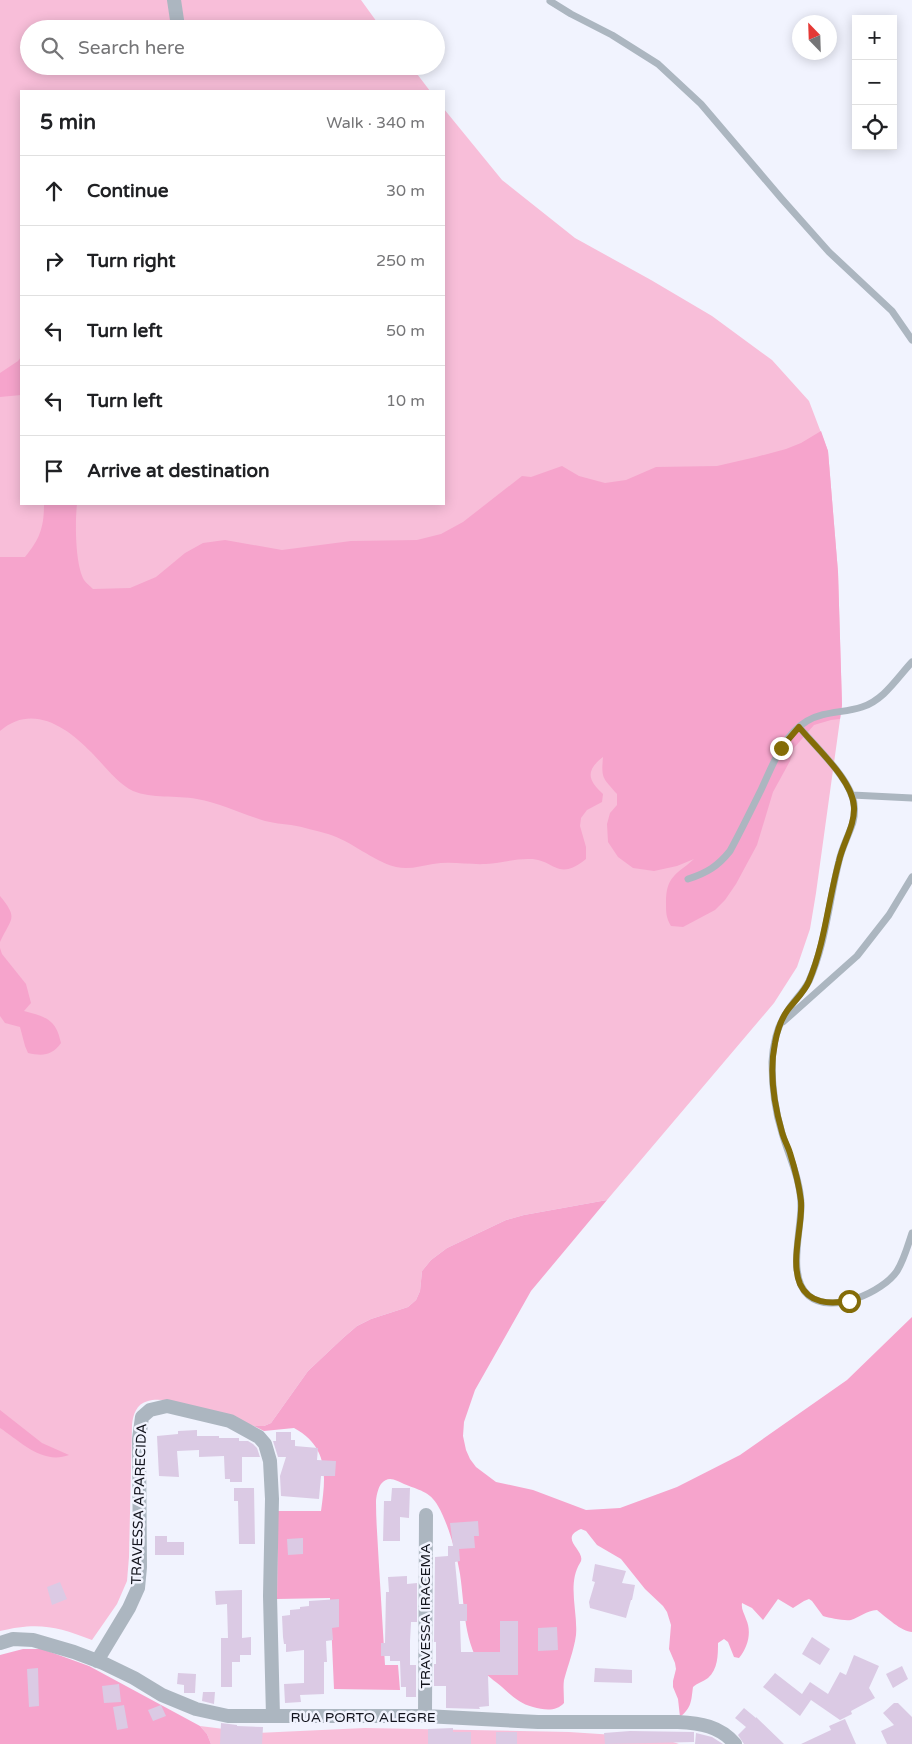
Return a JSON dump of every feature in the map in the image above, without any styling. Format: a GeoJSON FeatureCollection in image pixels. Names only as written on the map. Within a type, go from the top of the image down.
{"type":"FeatureCollection","features":[{"type":"Feature","properties":{"kind":"street"},"geometry":{"type":"LineString","coordinates":[[174,0],[177,20]]}},
{"type":"Feature","properties":{"kind":"street","name":"TRAVESSA APARECIDA"},"geometry":{"type":"LineString","coordinates":[[97,1661],[129,1608],[138,1588],[140,1567],[140,1439],[142,1417],[150,1410],[166,1406],[230,1421],[259,1436],[265,1444],[270,1461],[272,1499],[270,1596],[273,1716]]}},
{"type":"Feature","properties":{"kind":"street","name":"TRAVESSA IRACEMA"},"geometry":{"type":"LineString","coordinates":[[425,1716],[426,1515]]}},
{"type":"Feature","properties":{"kind":"street","name":"RUA PORTO ALEGRE"},"geometry":{"type":"LineString","coordinates":[[0,1643],[13,1639],[33,1640],[74,1652],[134,1678],[162,1695],[196,1709],[228,1716],[425,1716],[538,1722],[692,1722],[720,1730],[735,1744]]}},
{"type":"Feature","properties":{"kind":"lane"},"geometry":{"type":"LineString","coordinates":[[550,2],[612,35],[658,64],[701,104],[829,252],[892,311],[912,340]]}},
{"type":"Feature","properties":{"kind":"lane"},"geometry":{"type":"LineString","coordinates":[[688,880],[711,870],[721,862],[730,850],[781,748],[799,727],[815,717],[862,707],[874,701],[885,692],[912,662]]}},
{"type":"Feature","properties":{"kind":"lane"},"geometry":{"type":"LineString","coordinates":[[799,727],[834,767],[852,796],[854,806],[853,821],[839,858],[816,964],[808,984],[787,1011],[779,1025],[772,1062],[775,1101],[782,1134],[790,1152],[800,1190],[801,1204],[797,1263],[800,1284],[804,1291],[817,1301],[836,1303],[849,1301],[871,1292],[889,1280],[897,1271],[904,1258],[912,1233]]}},
{"type":"Feature","properties":{"kind":"lane"},"geometry":{"type":"LineString","coordinates":[[852,796],[912,798]]}},
{"type":"Feature","properties":{"kind":"lane"},"geometry":{"type":"LineString","coordinates":[[779,1025],[857,956],[889,915],[912,877]]}},
{"type":"Feature","properties":{"kind":"shaded area"},"geometry":{"type":"Polygon","coordinates":[[[0,0],[361,0],[375,20],[20,20],[20,75],[418,75],[429,90],[20,90],[20,505],[445,505],[445,110],[502,180],[575,238],[712,316],[772,360],[809,401],[828,451],[838,572],[842,705],[810,929],[797,967],[774,1003],[607,1200],[506,1220],[447,1248],[431,1260],[422,1271],[420,1291],[416,1300],[408,1307],[371,1319],[357,1326],[308,1371],[271,1423],[264,1426],[254,1426],[201,1408],[171,1401],[148,1401],[138,1407],[134,1414],[132,1425],[127,1581],[117,1604],[92,1640],[68,1631],[47,1627],[36,1626],[0,1631],[0,0]]]}},
{"type":"Feature","properties":{"kind":"shaded area"},"geometry":{"type":"Polygon","coordinates":[[[20,358],[20,395],[0,397],[0,373],[20,358]]]}},
{"type":"Feature","properties":{"kind":"shaded area"},"geometry":{"type":"Polygon","coordinates":[[[821,431],[828,451],[838,572],[842,705],[840,719],[814,725],[794,748],[790,761],[773,792],[757,845],[736,884],[715,910],[683,927],[671,926],[669,923],[666,912],[666,894],[673,877],[694,859],[677,866],[654,871],[633,868],[618,857],[608,842],[607,824],[610,813],[617,805],[617,794],[604,778],[602,770],[603,757],[591,771],[594,784],[603,794],[602,802],[587,810],[581,818],[580,826],[586,847],[586,859],[576,866],[562,869],[544,862],[528,859],[486,864],[440,863],[406,868],[387,864],[328,834],[265,821],[206,801],[148,795],[133,791],[116,779],[82,743],[60,727],[49,722],[37,719],[24,719],[12,723],[0,731],[0,557],[25,557],[40,532],[44,505],[77,505],[77,554],[84,580],[93,589],[130,588],[156,577],[185,553],[203,543],[225,540],[282,550],[351,541],[417,540],[441,534],[463,522],[522,476],[531,477],[562,466],[579,476],[605,483],[626,480],[656,467],[717,466],[786,449],[801,443],[821,431]]]}},
{"type":"Feature","properties":{"kind":"shaded area"},"geometry":{"type":"Polygon","coordinates":[[[0,896],[10,910],[11,919],[0,942],[0,896]]]}},
{"type":"Feature","properties":{"kind":"shaded area"},"geometry":{"type":"Polygon","coordinates":[[[0,948],[2,954],[26,984],[31,1003],[24,1011],[49,1020],[59,1035],[61,1043],[50,1053],[38,1055],[28,1053],[20,1027],[5,1023],[0,1016],[0,948]]]}},
{"type":"Feature","properties":{"kind":"shaded area"},"geometry":{"type":"Polygon","coordinates":[[[607,1200],[531,1291],[475,1390],[464,1422],[463,1436],[470,1459],[476,1467],[496,1482],[533,1490],[586,1510],[620,1508],[677,1487],[740,1455],[847,1380],[912,1317],[912,1632],[899,1627],[877,1610],[851,1620],[840,1620],[823,1616],[809,1599],[793,1608],[778,1599],[763,1620],[752,1608],[742,1603],[742,1609],[749,1629],[745,1649],[739,1658],[734,1657],[728,1642],[724,1639],[718,1643],[714,1670],[708,1678],[693,1687],[689,1707],[680,1717],[678,1699],[673,1687],[676,1669],[669,1649],[671,1625],[667,1612],[645,1589],[621,1559],[597,1545],[586,1531],[581,1529],[574,1533],[572,1537],[572,1541],[581,1559],[574,1580],[576,1635],[564,1680],[564,1703],[554,1709],[533,1707],[513,1696],[489,1676],[478,1661],[466,1625],[457,1558],[449,1530],[435,1501],[423,1492],[389,1479],[381,1484],[377,1493],[377,1526],[385,1665],[398,1665],[400,1690],[334,1689],[330,1598],[277,1599],[278,1511],[321,1511],[324,1474],[319,1453],[314,1444],[294,1428],[264,1431],[254,1426],[264,1426],[271,1423],[308,1371],[357,1326],[371,1319],[408,1307],[416,1300],[420,1291],[422,1271],[431,1260],[447,1248],[506,1220],[607,1200]]]}},
{"type":"Feature","properties":{"kind":"shaded area"},"geometry":{"type":"Polygon","coordinates":[[[0,1410],[42,1443],[69,1455],[50,1457],[24,1445],[0,1428],[0,1410]]]}},
{"type":"Feature","properties":{"kind":"shaded area"},"geometry":{"type":"Polygon","coordinates":[[[23,1649],[42,1649],[89,1666],[200,1726],[207,1734],[211,1744],[0,1744],[0,1655],[23,1649]]]}},
{"type":"Feature","properties":{"kind":"shaded area"},"geometry":{"type":"Polygon","coordinates":[[[200,1726],[257,1733],[365,1728],[569,1732],[661,1738],[679,1744],[211,1744],[207,1734],[200,1726]]]}},
{"type":"Feature","properties":{"kind":"building"},"geometry":{"type":"Polygon","coordinates":[[[197,1430],[197,1436],[239,1438],[239,1441],[248,1441],[257,1448],[260,1457],[242,1457],[242,1482],[230,1482],[230,1479],[225,1479],[224,1456],[199,1457],[199,1450],[177,1451],[179,1477],[159,1476],[157,1436],[178,1434],[178,1431],[197,1430]]]}},
{"type":"Feature","properties":{"kind":"building"},"geometry":{"type":"Polygon","coordinates":[[[276,1432],[291,1432],[291,1440],[295,1440],[295,1446],[318,1448],[317,1460],[336,1461],[335,1476],[321,1476],[319,1499],[281,1496],[280,1476],[286,1457],[278,1457],[273,1441],[276,1441],[276,1432]]]}},
{"type":"Feature","properties":{"kind":"building"},"geometry":{"type":"Polygon","coordinates":[[[234,1488],[254,1488],[255,1544],[239,1544],[238,1501],[234,1501],[234,1488]]]}},
{"type":"Feature","properties":{"kind":"building"},"geometry":{"type":"Polygon","coordinates":[[[392,1488],[410,1488],[409,1518],[400,1517],[400,1541],[383,1541],[384,1501],[391,1501],[392,1488]]]}},
{"type":"Feature","properties":{"kind":"building"},"geometry":{"type":"Polygon","coordinates":[[[478,1521],[479,1536],[474,1536],[475,1548],[459,1549],[460,1561],[455,1562],[459,1604],[467,1604],[467,1621],[460,1621],[461,1652],[500,1652],[500,1621],[518,1621],[518,1675],[488,1675],[489,1706],[479,1707],[480,1709],[446,1708],[446,1686],[434,1686],[434,1664],[436,1664],[436,1642],[434,1642],[435,1557],[448,1556],[448,1546],[453,1546],[450,1523],[478,1521]]]}},
{"type":"Feature","properties":{"kind":"building"},"geometry":{"type":"Polygon","coordinates":[[[155,1536],[167,1536],[167,1542],[184,1542],[184,1555],[155,1555],[155,1536]]]}},
{"type":"Feature","properties":{"kind":"building"},"geometry":{"type":"Polygon","coordinates":[[[303,1538],[303,1554],[288,1555],[287,1539],[303,1538]]]}},
{"type":"Feature","properties":{"kind":"building"},"geometry":{"type":"Polygon","coordinates":[[[595,1564],[626,1571],[622,1583],[635,1585],[626,1618],[590,1608],[589,1602],[595,1582],[592,1581],[595,1564]]]}},
{"type":"Feature","properties":{"kind":"building"},"geometry":{"type":"Polygon","coordinates":[[[407,1576],[407,1584],[417,1583],[417,1622],[411,1622],[410,1641],[410,1665],[416,1665],[416,1697],[406,1697],[406,1687],[401,1687],[400,1661],[390,1661],[390,1656],[381,1656],[381,1643],[385,1643],[386,1592],[389,1592],[388,1577],[407,1576]]]}},
{"type":"Feature","properties":{"kind":"building"},"geometry":{"type":"Polygon","coordinates":[[[60,1582],[67,1599],[52,1605],[47,1587],[60,1582]]]}},
{"type":"Feature","properties":{"kind":"building"},"geometry":{"type":"Polygon","coordinates":[[[242,1590],[242,1638],[251,1637],[251,1655],[240,1655],[240,1662],[232,1662],[232,1687],[221,1687],[221,1638],[228,1638],[227,1604],[216,1605],[215,1591],[242,1590]]]}},
{"type":"Feature","properties":{"kind":"building"},"geometry":{"type":"Polygon","coordinates":[[[339,1599],[339,1627],[332,1628],[333,1640],[326,1641],[327,1662],[324,1662],[324,1694],[300,1695],[301,1702],[285,1703],[284,1684],[304,1683],[304,1650],[286,1652],[282,1616],[290,1615],[290,1610],[309,1606],[309,1601],[339,1599]]]}},
{"type":"Feature","properties":{"kind":"building"},"geometry":{"type":"Polygon","coordinates":[[[557,1627],[558,1650],[538,1651],[538,1628],[557,1627]]]}},
{"type":"Feature","properties":{"kind":"building"},"geometry":{"type":"Polygon","coordinates":[[[812,1637],[830,1649],[820,1665],[802,1654],[812,1637]]]}},
{"type":"Feature","properties":{"kind":"building"},"geometry":{"type":"Polygon","coordinates":[[[854,1655],[879,1666],[869,1688],[875,1698],[851,1711],[852,1714],[840,1720],[811,1700],[800,1716],[763,1687],[775,1673],[802,1694],[810,1682],[828,1694],[840,1672],[846,1675],[854,1655]]]}},
{"type":"Feature","properties":{"kind":"building"},"geometry":{"type":"Polygon","coordinates":[[[902,1666],[908,1679],[893,1688],[886,1674],[902,1666]]]}},
{"type":"Feature","properties":{"kind":"building"},"geometry":{"type":"Polygon","coordinates":[[[38,1668],[39,1706],[29,1707],[27,1669],[38,1668]]]}},
{"type":"Feature","properties":{"kind":"building"},"geometry":{"type":"Polygon","coordinates":[[[595,1668],[632,1670],[632,1683],[594,1682],[595,1668]]]}},
{"type":"Feature","properties":{"kind":"building"},"geometry":{"type":"Polygon","coordinates":[[[178,1673],[196,1674],[195,1693],[184,1693],[184,1685],[177,1684],[178,1673]]]}},
{"type":"Feature","properties":{"kind":"building"},"geometry":{"type":"Polygon","coordinates":[[[119,1684],[121,1702],[104,1703],[102,1686],[119,1684]]]}},
{"type":"Feature","properties":{"kind":"building"},"geometry":{"type":"Polygon","coordinates":[[[203,1692],[215,1692],[214,1704],[202,1701],[203,1692]]]}},
{"type":"Feature","properties":{"kind":"building"},"geometry":{"type":"Polygon","coordinates":[[[894,1703],[898,1703],[912,1717],[912,1744],[887,1744],[881,1731],[894,1725],[883,1713],[894,1703]]]}},
{"type":"Feature","properties":{"kind":"building"},"geometry":{"type":"Polygon","coordinates":[[[124,1705],[128,1728],[117,1730],[113,1707],[124,1705]]]}},
{"type":"Feature","properties":{"kind":"building"},"geometry":{"type":"Polygon","coordinates":[[[161,1705],[166,1716],[153,1721],[148,1710],[161,1705]]]}},
{"type":"Feature","properties":{"kind":"building"},"geometry":{"type":"Polygon","coordinates":[[[744,1708],[784,1744],[744,1744],[738,1735],[746,1727],[735,1718],[744,1708]]]}},
{"type":"Feature","properties":{"kind":"building"},"geometry":{"type":"Polygon","coordinates":[[[845,1719],[856,1744],[801,1744],[831,1730],[829,1726],[845,1719]]]}},
{"type":"Feature","properties":{"kind":"building"},"geometry":{"type":"Polygon","coordinates":[[[221,1723],[263,1727],[262,1744],[220,1744],[221,1723]]]}},
{"type":"Feature","properties":{"kind":"building"},"geometry":{"type":"Polygon","coordinates":[[[453,1728],[453,1732],[471,1732],[471,1744],[428,1744],[428,1729],[453,1728]]]}},
{"type":"Feature","properties":{"kind":"building"},"geometry":{"type":"Polygon","coordinates":[[[630,1731],[694,1732],[694,1742],[605,1744],[604,1733],[630,1731]]]}},
{"type":"Feature","properties":{"kind":"building"},"geometry":{"type":"Polygon","coordinates":[[[496,1732],[517,1732],[517,1744],[496,1744],[496,1732]]]}},
{"type":"Feature","properties":{"kind":"building"},"geometry":{"type":"Polygon","coordinates":[[[696,1733],[712,1737],[723,1744],[695,1744],[696,1733]]]}},
{"type":"Feature","properties":{"kind":"route"},"geometry":{"type":"LineString","coordinates":[[781,748],[799,727],[846,783],[854,806],[853,821],[839,858],[816,964],[808,984],[787,1011],[779,1025],[772,1062],[778,1119],[790,1152],[800,1190],[801,1204],[797,1263],[800,1284],[810,1297],[817,1301],[836,1303],[849,1301]]}}]}
